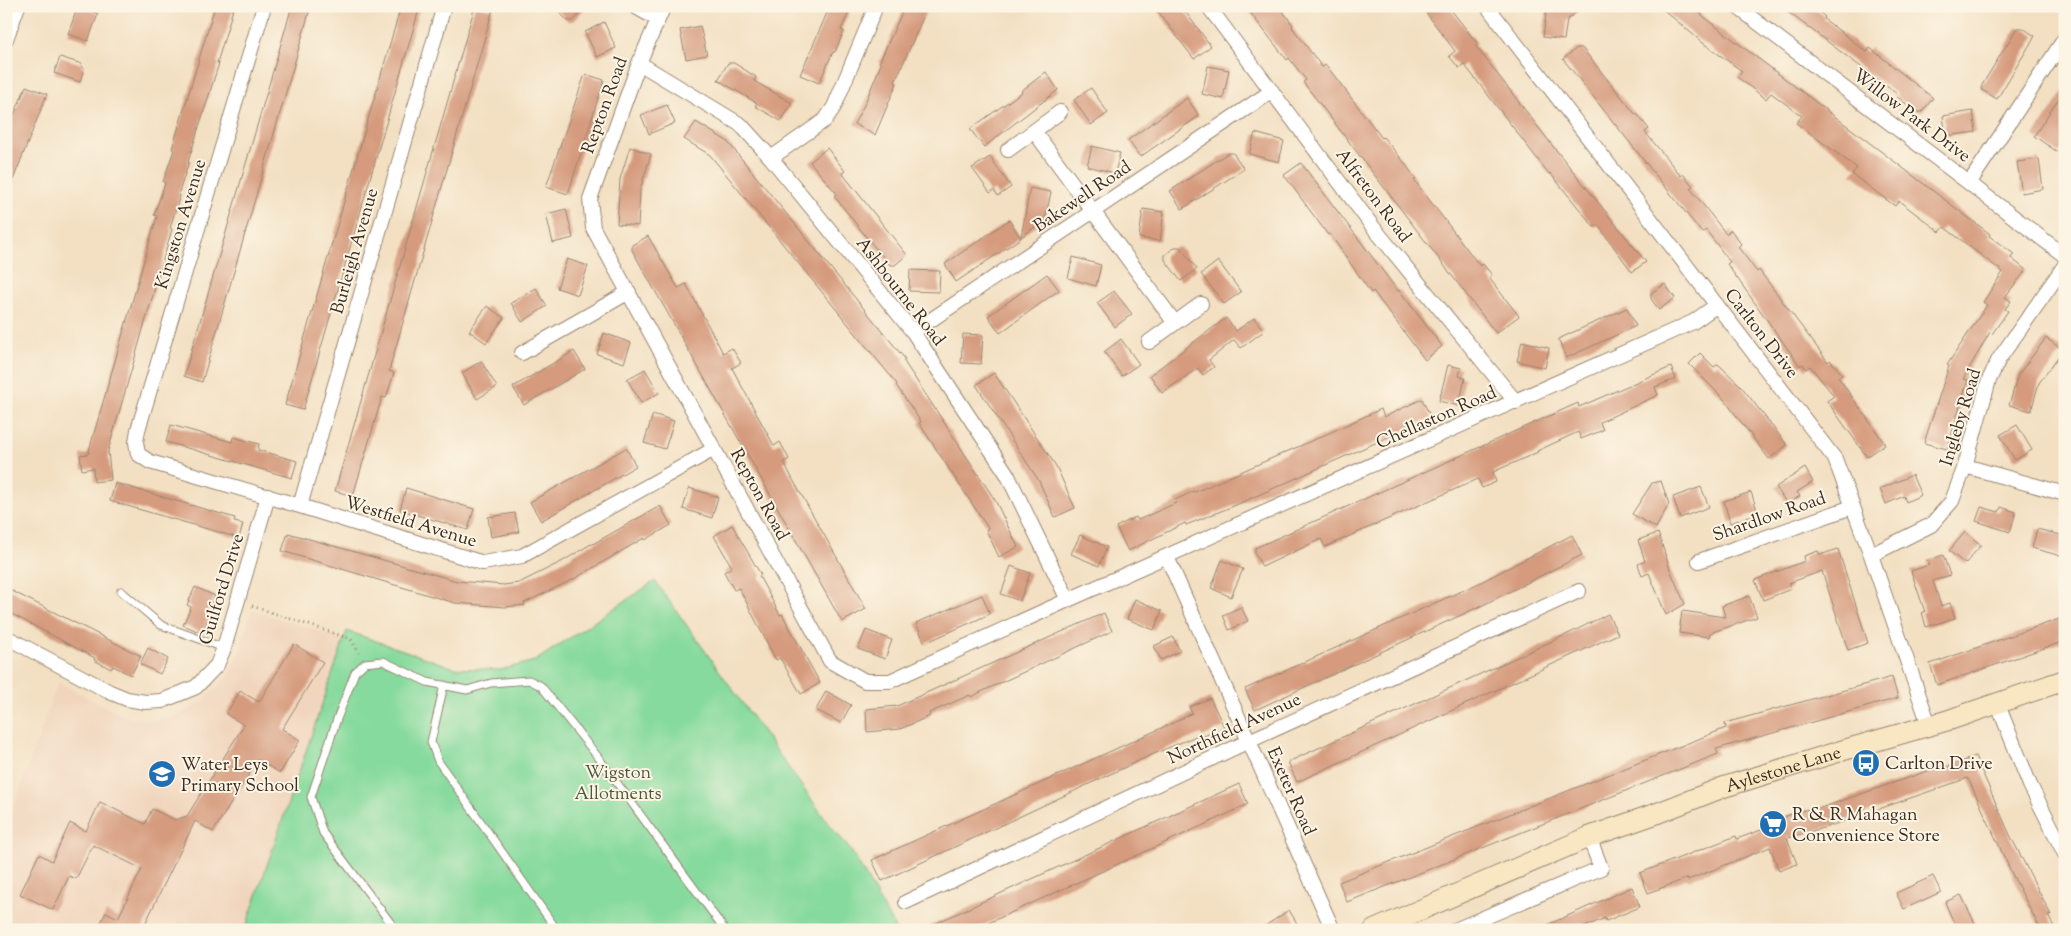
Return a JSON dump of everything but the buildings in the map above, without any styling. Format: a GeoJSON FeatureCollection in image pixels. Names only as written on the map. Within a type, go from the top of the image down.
{"type":"FeatureCollection","features":[{"type":"Feature","properties":{"kind":"main road","name":"Aylestone Lane"},"geometry":{"type":"LineString","coordinates":[[1374,930],[1589,837],[1724,787],[1929,726],[2065,680]]}},
{"type":"Feature","properties":{"kind":"street"},"geometry":{"type":"LineString","coordinates":[[6,39],[18,6]]}},
{"type":"Feature","properties":{"kind":"street","name":"Kingston Avenue"},"geometry":{"type":"LineString","coordinates":[[138,454],[136,442],[138,430],[264,6]]}},
{"type":"Feature","properties":{"kind":"street","name":"Burleigh Avenue"},"geometry":{"type":"LineString","coordinates":[[300,506],[444,6]]}},
{"type":"Feature","properties":{"kind":"street"},"geometry":{"type":"LineString","coordinates":[[634,6],[657,19]]}},
{"type":"Feature","properties":{"kind":"street","name":"Repton Road"},"geometry":{"type":"LineString","coordinates":[[664,6],[639,63],[590,199],[593,228],[630,292],[830,661],[865,680],[890,681],[1167,557]]}},
{"type":"Feature","properties":{"kind":"street"},"geometry":{"type":"LineString","coordinates":[[770,158],[825,120],[834,107],[876,6]]}},
{"type":"Feature","properties":{"kind":"street","name":"Alfreton Road"},"geometry":{"type":"LineString","coordinates":[[1208,6],[1373,228],[1516,402]]}},
{"type":"Feature","properties":{"kind":"street","name":"Willow Park Drive"},"geometry":{"type":"LineString","coordinates":[[1736,6],[2065,256]]}},
{"type":"Feature","properties":{"kind":"street","name":"Carlton Drive"},"geometry":{"type":"LineString","coordinates":[[1494,9],[1835,460],[1871,555],[1929,726]]}},
{"type":"Feature","properties":{"kind":"street"},"geometry":{"type":"LineString","coordinates":[[1970,182],[2065,38]]}},
{"type":"Feature","properties":{"kind":"street","name":"Ashbourne Road"},"geometry":{"type":"LineString","coordinates":[[639,63],[741,125],[914,332],[1007,474],[1068,600]]}},
{"type":"Feature","properties":{"kind":"street","name":"Bakewell Road"},"geometry":{"type":"LineString","coordinates":[[914,332],[1272,91]]}},
{"type":"Feature","properties":{"kind":"street"},"geometry":{"type":"LineString","coordinates":[[1008,150],[1060,112]]}},
{"type":"Feature","properties":{"kind":"street"},"geometry":{"type":"LineString","coordinates":[[1034,131],[1175,323]]}},
{"type":"Feature","properties":{"kind":"street","name":"Ingleby Road"},"geometry":{"type":"LineString","coordinates":[[1871,555],[1931,525],[1952,501],[1965,466],[1989,380],[1999,359],[2065,265]]}},
{"type":"Feature","properties":{"kind":"street"},"geometry":{"type":"LineString","coordinates":[[522,353],[630,292]]}},
{"type":"Feature","properties":{"kind":"street"},"geometry":{"type":"LineString","coordinates":[[1149,342],[1201,304]]}},
{"type":"Feature","properties":{"kind":"street","name":"Chellaston Road"},"geometry":{"type":"LineString","coordinates":[[1167,557],[1693,322],[1716,305]]}},
{"type":"Feature","properties":{"kind":"street","name":"Westfield Avenue"},"geometry":{"type":"LineString","coordinates":[[138,454],[150,462],[268,496],[483,563],[522,556],[714,449]]}},
{"type":"Feature","properties":{"kind":"street"},"geometry":{"type":"LineString","coordinates":[[1965,466],[2065,494]]}},
{"type":"Feature","properties":{"kind":"street","name":"Guilford Drive"},"geometry":{"type":"LineString","coordinates":[[6,637],[110,692],[127,699],[145,702],[162,701],[196,687],[217,664],[224,648],[268,496]]}},
{"type":"Feature","properties":{"kind":"street","name":"Shardlow Road"},"geometry":{"type":"LineString","coordinates":[[1699,561],[1852,507]]}},
{"type":"Feature","properties":{"kind":"street","name":"Exeter Road"},"geometry":{"type":"LineString","coordinates":[[1167,557],[1333,930]]}},
{"type":"Feature","properties":{"kind":"street","name":"Northfield Avenue"},"geometry":{"type":"LineString","coordinates":[[906,902],[1249,741],[1578,591]]}},
{"type":"Feature","properties":{"kind":"street"},"geometry":{"type":"LineString","coordinates":[[1998,704],[2030,785],[2065,854]]}},
{"type":"Feature","properties":{"kind":"street"},"geometry":{"type":"LineString","coordinates":[[1455,930],[1601,868],[1589,837]]}},
{"type":"Feature","properties":{"kind":"lane"},"geometry":{"type":"LineString","coordinates":[[120,591],[161,625],[224,648]]}},
{"type":"Feature","properties":{"kind":"lane"},"geometry":{"type":"LineString","coordinates":[[396,930],[323,833],[311,797],[355,672],[364,662],[384,660],[427,682],[467,690],[491,683],[529,680],[541,686],[598,757],[725,930]]}},
{"type":"Feature","properties":{"kind":"lane"},"geometry":{"type":"LineString","coordinates":[[444,686],[431,742],[438,761],[557,930]]}},
{"type":"Feature","properties":{"kind":"path"},"geometry":{"type":"LineString","coordinates":[[238,603],[351,639],[364,662]]}},
{"type":"Feature","properties":{"kind":"shaded area","name":"Water Leys Primary School"},"geometry":{"type":"Polygon","coordinates":[[[251,610],[345,639],[245,930],[6,930],[6,828],[58,682],[117,713],[133,719],[169,719],[184,713],[202,702],[227,677],[241,650],[251,610]]]}},
{"type":"Feature","properties":{"kind":"green space","name":"Wigston Allotments"},"geometry":{"type":"Polygon","coordinates":[[[655,581],[826,820],[852,852],[896,930],[245,930],[347,631],[455,668],[500,670],[535,661],[655,581]]]}},
{"type":"Feature","properties":{"kind":"place","name":"Carlton Drive"},"geometry":{"type":"Point","coordinates":[1866,763]}},
{"type":"Feature","properties":{"kind":"place","name":"Water Leys Primary School"},"geometry":{"type":"Point","coordinates":[162,774]}},
{"type":"Feature","properties":{"kind":"place","name":"R & R Mahagan Convenience Store"},"geometry":{"type":"Point","coordinates":[1773,824]}}]}
